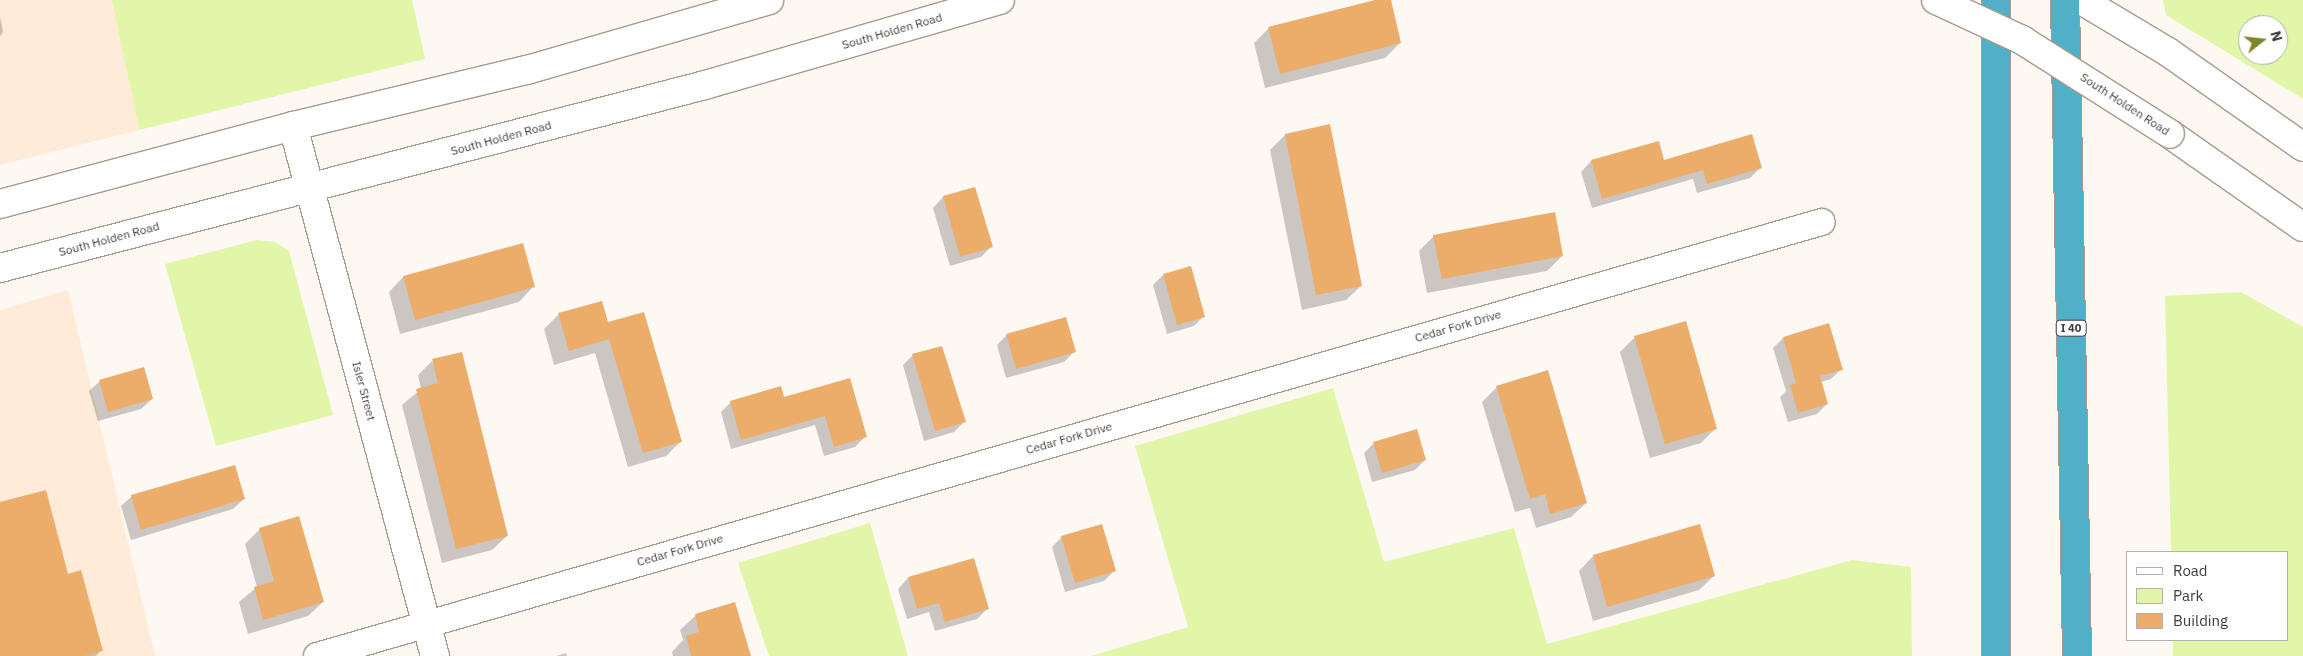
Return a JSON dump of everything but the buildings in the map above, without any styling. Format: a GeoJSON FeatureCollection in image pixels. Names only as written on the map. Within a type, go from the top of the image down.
{"type":"FeatureCollection","features":[{"type":"Feature","properties":{"kind":"highway"},"geometry":{"type":"LineString","coordinates":[[1996,0],[1996,656]]}},
{"type":"Feature","properties":{"kind":"highway","name":"I 40"},"geometry":{"type":"LineString","coordinates":[[2065,0],[2077,656]]}},
{"type":"Feature","properties":{"kind":"main road"},"geometry":{"type":"LineString","coordinates":[[0,204],[293,126],[527,70],[769,0]]}},
{"type":"Feature","properties":{"kind":"main road","name":"South Holden Road"},"geometry":{"type":"LineString","coordinates":[[0,268],[705,85],[1000,0]]}},
{"type":"Feature","properties":{"kind":"main road","name":"South Holden Road"},"geometry":{"type":"LineString","coordinates":[[1936,0],[2022,40],[2170,134],[2303,227]]}},
{"type":"Feature","properties":{"kind":"main road"},"geometry":{"type":"LineString","coordinates":[[2081,0],[2168,52],[2303,146]]}},
{"type":"Feature","properties":{"kind":"main road","name":"Isler Street"},"geometry":{"type":"LineString","coordinates":[[293,126],[435,656]]}},
{"type":"Feature","properties":{"kind":"street","name":"Cedar Fork Drive"},"geometry":{"type":"LineString","coordinates":[[317,656],[426,623],[1822,222]]}},
{"type":"Feature","properties":{"kind":"shaded area"},"geometry":{"type":"Polygon","coordinates":[[[0,0],[112,0],[139,130],[0,165],[0,0]]]}},
{"type":"Feature","properties":{"kind":"shaded area"},"geometry":{"type":"Polygon","coordinates":[[[68,290],[155,656],[0,656],[0,310],[68,290]]]}},
{"type":"Feature","properties":{"kind":"green space"},"geometry":{"type":"Polygon","coordinates":[[[112,0],[412,0],[425,59],[139,130],[112,0]]]}},
{"type":"Feature","properties":{"kind":"green space"},"geometry":{"type":"Polygon","coordinates":[[[2163,0],[2303,0],[2303,99],[2248,65],[2288,65],[2288,15],[2238,15],[2238,59],[2166,15],[2163,0]]]}},
{"type":"Feature","properties":{"kind":"green space"},"geometry":{"type":"Polygon","coordinates":[[[257,240],[275,242],[289,251],[333,415],[216,446],[165,264],[257,240]]]}},
{"type":"Feature","properties":{"kind":"green space"},"geometry":{"type":"Polygon","coordinates":[[[2241,292],[2303,327],[2303,656],[2173,656],[2173,641],[2288,641],[2288,551],[2171,551],[2165,296],[2241,292]]]}},
{"type":"Feature","properties":{"kind":"green space"},"geometry":{"type":"Polygon","coordinates":[[[1333,388],[1384,562],[1514,528],[1547,644],[1852,560],[1911,567],[1912,656],[1091,656],[1188,627],[1135,446],[1333,388]]]}},
{"type":"Feature","properties":{"kind":"green space"},"geometry":{"type":"Polygon","coordinates":[[[870,523],[908,656],[769,656],[738,563],[870,523]]]}}]}
